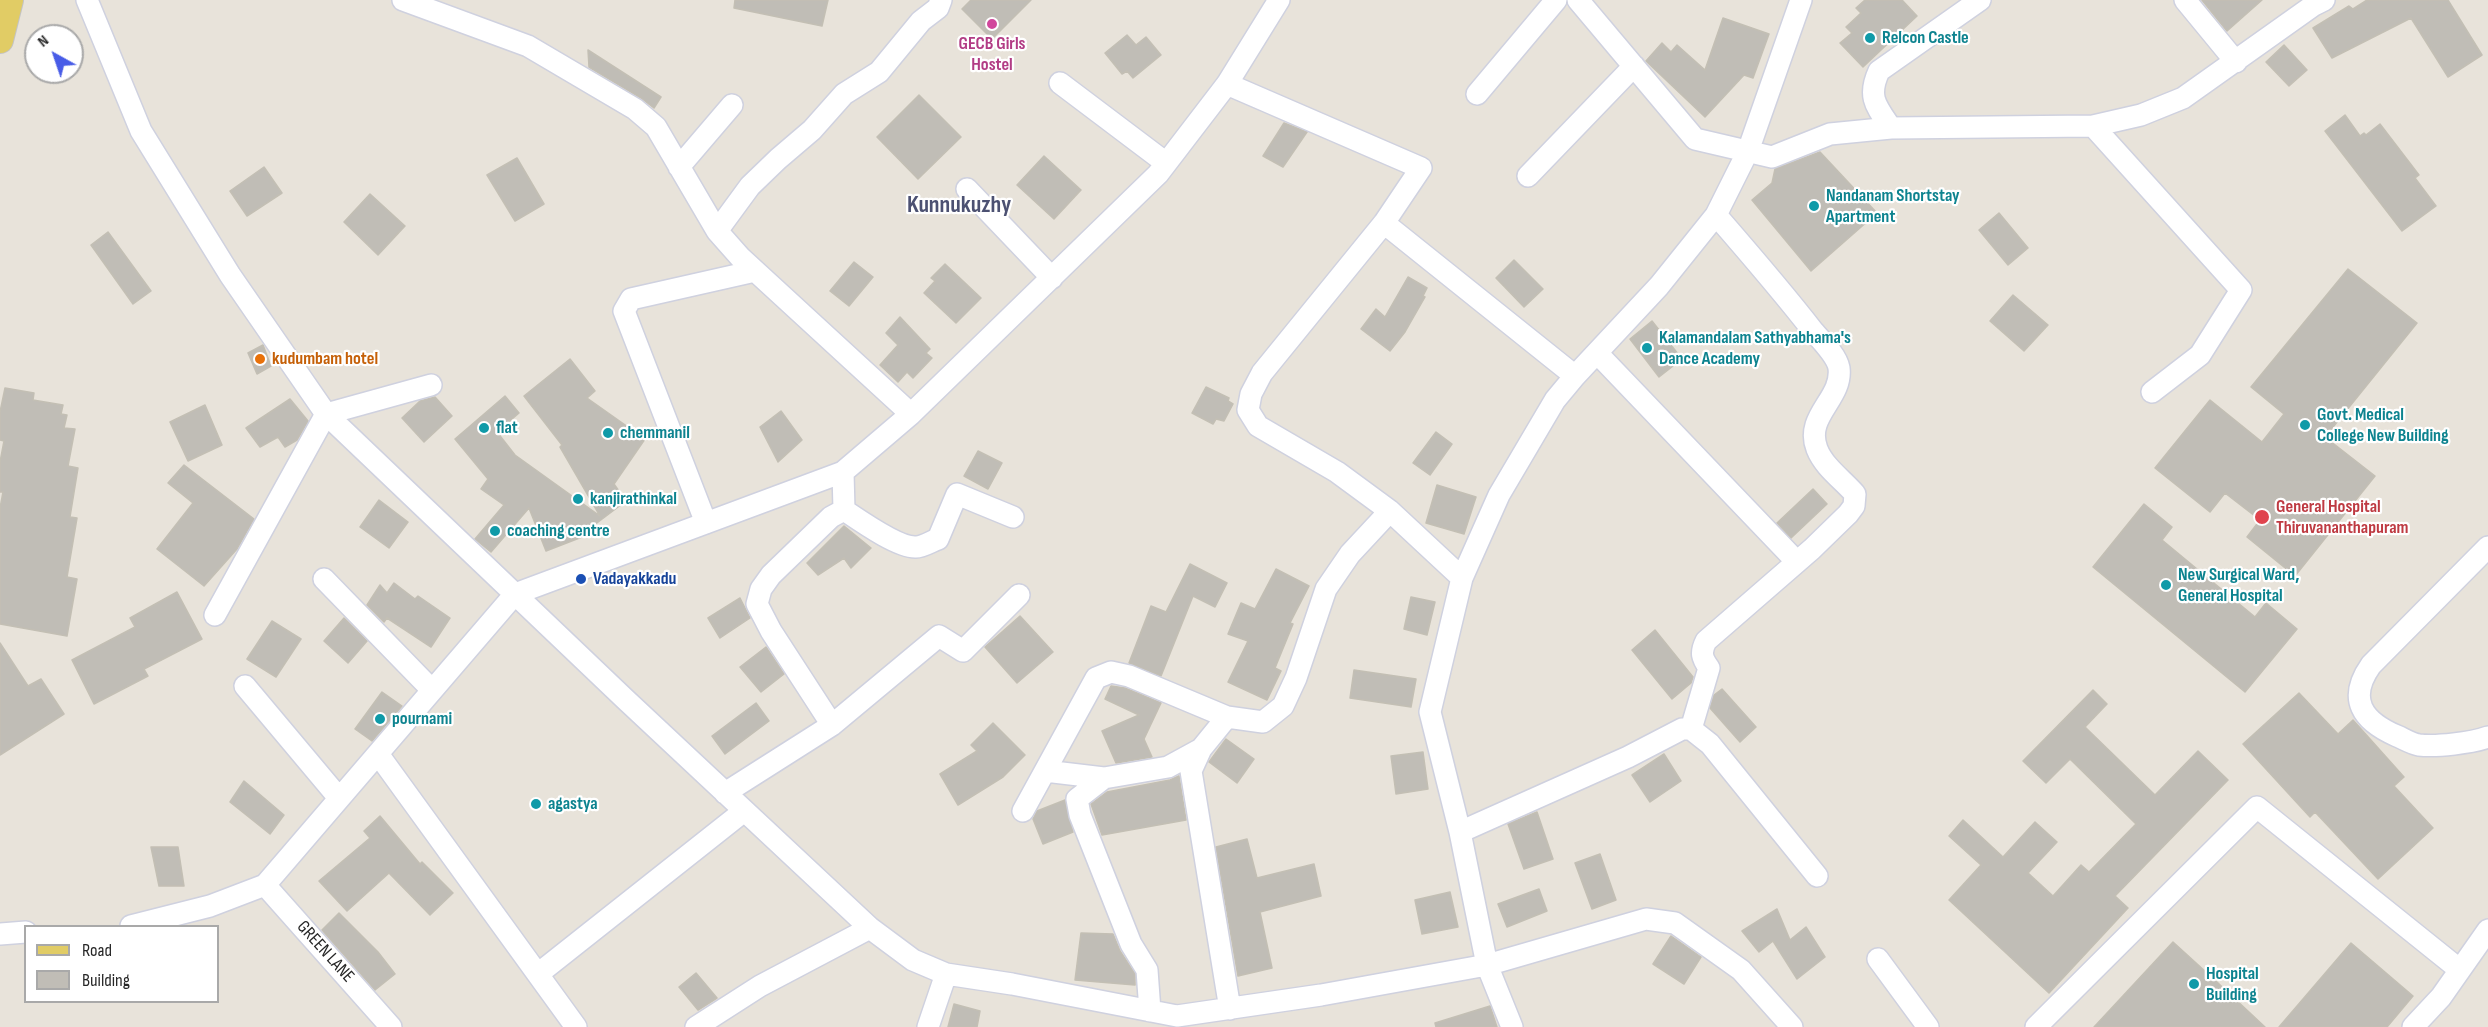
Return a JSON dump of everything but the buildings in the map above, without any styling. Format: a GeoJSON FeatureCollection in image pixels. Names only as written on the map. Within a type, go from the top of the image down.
{"type":"FeatureCollection","features":[{"type":"Feature","properties":{"kind":"main road"},"geometry":{"type":"LineString","coordinates":[[0,40],[6,2]]}},
{"type":"Feature","properties":{"kind":"street"},"geometry":{"type":"LineString","coordinates":[[87,0],[141,131],[230,275],[326,414],[744,811],[870,928],[913,960],[946,974],[1150,1011],[1176,1022],[1230,1009],[1487,965],[1646,919],[1676,923],[1741,969],[1792,1027]]}},
{"type":"Feature","properties":{"kind":"street"},"geometry":{"type":"LineString","coordinates":[[403,0],[528,46],[635,109],[656,127],[717,231],[755,271],[911,414]]}},
{"type":"Feature","properties":{"kind":"street"},"geometry":{"type":"LineString","coordinates":[[717,231],[743,195],[778,159],[812,130],[844,94],[879,72],[921,21],[938,8],[941,0]]}},
{"type":"Feature","properties":{"kind":"street"},"geometry":{"type":"LineString","coordinates":[[1477,94],[1556,0]]}},
{"type":"Feature","properties":{"kind":"street"},"geometry":{"type":"LineString","coordinates":[[1578,0],[1695,139],[1772,157],[1830,134],[1891,128],[2093,126],[2141,116],[2183,98],[2324,0]]}},
{"type":"Feature","properties":{"kind":"street"},"geometry":{"type":"LineString","coordinates":[[1512,1027],[1487,965],[1460,832],[1430,712],[1462,578],[1498,495],[1555,400],[1659,286],[1716,215],[1748,151],[1801,0]]}},
{"type":"Feature","properties":{"kind":"street"},"geometry":{"type":"LineString","coordinates":[[1891,128],[1875,105],[1872,86],[1879,71],[1980,0]]}},
{"type":"Feature","properties":{"kind":"street"},"geometry":{"type":"LineString","coordinates":[[2186,0],[2236,62]]}},
{"type":"Feature","properties":{"kind":"street"},"geometry":{"type":"LineString","coordinates":[[139,925],[210,906],[265,885],[515,594],[843,472],[911,414],[1052,278],[1166,163],[1227,84],[1277,1]]}},
{"type":"Feature","properties":{"kind":"street"},"geometry":{"type":"LineString","coordinates":[[1528,176],[1634,66]]}},
{"type":"Feature","properties":{"kind":"street"},"geometry":{"type":"LineString","coordinates":[[1060,83],[1166,163]]}},
{"type":"Feature","properties":{"kind":"street"},"geometry":{"type":"LineString","coordinates":[[1227,84],[1420,168],[1384,223],[1262,373],[1251,394],[1248,410],[1258,426],[1337,472],[1390,511],[1462,578]]}},
{"type":"Feature","properties":{"kind":"street"},"geometry":{"type":"LineString","coordinates":[[679,167],[732,105]]}},
{"type":"Feature","properties":{"kind":"street"},"geometry":{"type":"LineString","coordinates":[[2093,126],[2241,290],[2200,354],[2152,392]]}},
{"type":"Feature","properties":{"kind":"street"},"geometry":{"type":"LineString","coordinates":[[967,189],[1052,278]]}},
{"type":"Feature","properties":{"kind":"street"},"geometry":{"type":"LineString","coordinates":[[1691,729],[1709,668],[1701,651],[1706,641],[1797,562],[1854,506],[1855,494],[1829,467],[1817,450],[1815,439],[1815,425],[1836,390],[1839,368],[1830,353],[1774,282],[1716,215]]}},
{"type":"Feature","properties":{"kind":"street"},"geometry":{"type":"LineString","coordinates":[[1384,223],[1575,376]]}},
{"type":"Feature","properties":{"kind":"street"},"geometry":{"type":"LineString","coordinates":[[706,523],[624,311],[632,299],[755,271]]}},
{"type":"Feature","properties":{"kind":"street"},"geometry":{"type":"LineString","coordinates":[[1598,354],[1797,562]]}},
{"type":"Feature","properties":{"kind":"street"},"geometry":{"type":"LineString","coordinates":[[215,615],[326,414],[431,385]]}},
{"type":"Feature","properties":{"kind":"street"},"geometry":{"type":"LineString","coordinates":[[843,472],[844,510]]}},
{"type":"Feature","properties":{"kind":"street"},"geometry":{"type":"LineString","coordinates":[[844,510],[898,542],[916,547],[938,539],[957,494],[1013,517]]}},
{"type":"Feature","properties":{"kind":"street"},"geometry":{"type":"LineString","coordinates":[[832,725],[771,631],[757,604],[761,589],[771,575],[831,517],[844,510]]}},
{"type":"Feature","properties":{"kind":"street"},"geometry":{"type":"LineString","coordinates":[[1023,811],[1096,678],[1111,672],[1130,676],[1227,717],[1263,722],[1283,706],[1296,678],[1326,590],[1350,554],[1390,511]]}},
{"type":"Feature","properties":{"kind":"street"},"geometry":{"type":"LineString","coordinates":[[2488,547],[2371,665],[2363,678],[2359,693],[2363,713],[2374,725],[2418,745],[2454,743],[2488,737]]}},
{"type":"Feature","properties":{"kind":"street"},"geometry":{"type":"LineString","coordinates":[[324,579],[432,690]]}},
{"type":"Feature","properties":{"kind":"street"},"geometry":{"type":"LineString","coordinates":[[725,793],[832,725],[939,636],[963,651],[1019,595]]}},
{"type":"Feature","properties":{"kind":"street"},"geometry":{"type":"LineString","coordinates":[[244,686],[339,798]]}},
{"type":"Feature","properties":{"kind":"street"},"geometry":{"type":"LineString","coordinates":[[1227,717],[1201,749],[1191,771],[1230,1009]]}},
{"type":"Feature","properties":{"kind":"street"},"geometry":{"type":"LineString","coordinates":[[1460,832],[1628,757],[1682,729],[1691,729],[1710,744],[1817,876]]}},
{"type":"Feature","properties":{"kind":"street"},"geometry":{"type":"LineString","coordinates":[[1045,771],[1104,778],[1168,767],[1201,749]]}},
{"type":"Feature","properties":{"kind":"street"},"geometry":{"type":"LineString","coordinates":[[378,754],[576,1027]]}},
{"type":"Feature","properties":{"kind":"street"},"geometry":{"type":"LineString","coordinates":[[1104,778],[1077,799],[1080,814],[1131,944],[1147,970],[1150,1011]]}},
{"type":"Feature","properties":{"kind":"street"},"geometry":{"type":"LineString","coordinates":[[2036,1027],[2257,807],[2460,970]]}},
{"type":"Feature","properties":{"kind":"street"},"geometry":{"type":"LineString","coordinates":[[538,974],[744,811]]}},
{"type":"Feature","properties":{"kind":"street","name":"GREEN LANE"},"geometry":{"type":"LineString","coordinates":[[265,885],[388,1023]]}},
{"type":"Feature","properties":{"kind":"street"},"geometry":{"type":"LineString","coordinates":[[696,1027],[760,986],[870,928]]}},
{"type":"Feature","properties":{"kind":"street"},"geometry":{"type":"LineString","coordinates":[[2414,1027],[2441,997],[2488,930]]}},
{"type":"Feature","properties":{"kind":"street"},"geometry":{"type":"LineString","coordinates":[[0,934],[24,932]]}},
{"type":"Feature","properties":{"kind":"street"},"geometry":{"type":"LineString","coordinates":[[1878,959],[1928,1027]]}},
{"type":"Feature","properties":{"kind":"street"},"geometry":{"type":"LineString","coordinates":[[928,1027],[946,974]]}},
{"type":"Feature","properties":{"kind":"place","name":"GECB Girls Hostel"},"geometry":{"type":"Point","coordinates":[992,24]}},
{"type":"Feature","properties":{"kind":"place","name":"Relcon Castle"},"geometry":{"type":"Point","coordinates":[1870,38]}},
{"type":"Feature","properties":{"kind":"place","name":"Nandanam Shortstay Apartment"},"geometry":{"type":"Point","coordinates":[1814,206]}},
{"type":"Feature","properties":{"kind":"place","name":"Kalamandalam Sathyabhama's Dance Academy"},"geometry":{"type":"Point","coordinates":[1647,348]}},
{"type":"Feature","properties":{"kind":"place","name":"kudumbam hotel"},"geometry":{"type":"Point","coordinates":[260,359]}},
{"type":"Feature","properties":{"kind":"place","name":"Govt. Medical College New Building"},"geometry":{"type":"Point","coordinates":[2305,425]}},
{"type":"Feature","properties":{"kind":"place","name":"flat"},"geometry":{"type":"Point","coordinates":[484,428]}},
{"type":"Feature","properties":{"kind":"place","name":"chemmanil"},"geometry":{"type":"Point","coordinates":[608,433]}},
{"type":"Feature","properties":{"kind":"place","name":"kanjirathinkal"},"geometry":{"type":"Point","coordinates":[578,499]}},
{"type":"Feature","properties":{"kind":"place","name":"General Hospital Thiruvananthapuram"},"geometry":{"type":"Point","coordinates":[2262,517]}},
{"type":"Feature","properties":{"kind":"place","name":"coaching centre"},"geometry":{"type":"Point","coordinates":[495,531]}},
{"type":"Feature","properties":{"kind":"place","name":"Vadayakkadu"},"geometry":{"type":"Point","coordinates":[581,579]}},
{"type":"Feature","properties":{"kind":"place","name":"New Surgical Ward, General Hospital"},"geometry":{"type":"Point","coordinates":[2166,585]}},
{"type":"Feature","properties":{"kind":"place","name":"pournami"},"geometry":{"type":"Point","coordinates":[380,719]}},
{"type":"Feature","properties":{"kind":"place","name":"agastya"},"geometry":{"type":"Point","coordinates":[536,804]}},
{"type":"Feature","properties":{"kind":"place","name":"Hospital Building"},"geometry":{"type":"Point","coordinates":[2194,984]}},
{"type":"Feature","properties":{"kind":"district","name":"Kunnukuzhy"},"geometry":{"type":"Point","coordinates":[959,206]}}]}
